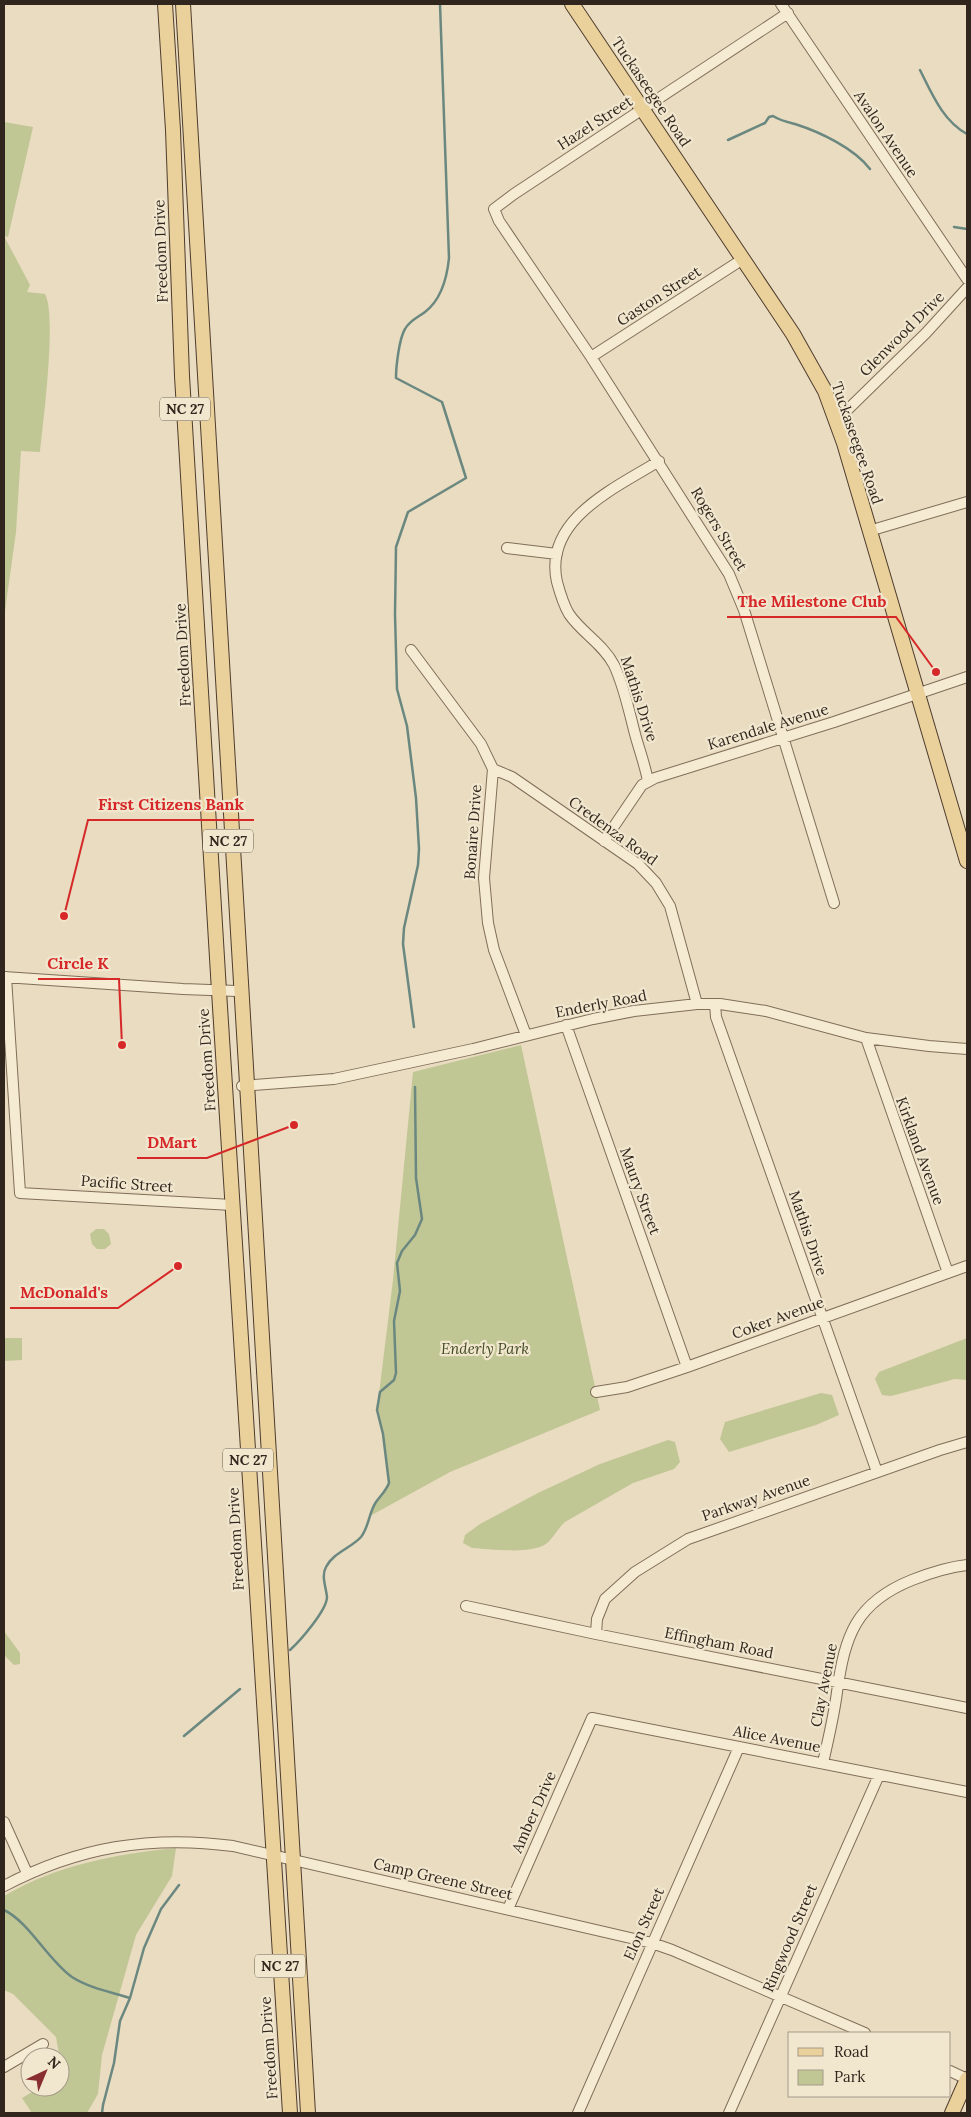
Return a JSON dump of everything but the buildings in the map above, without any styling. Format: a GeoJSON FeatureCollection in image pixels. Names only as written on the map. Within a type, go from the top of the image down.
{"type":"FeatureCollection","features":[{"type":"Feature","properties":{"kind":"main road","name":"Freedom Drive"},"geometry":{"type":"LineString","coordinates":[[165,4],[173,130],[182,376],[272,1856],[290,2113]]}},
{"type":"Feature","properties":{"kind":"main road","name":"NC 27"},"geometry":{"type":"LineString","coordinates":[[183,4],[242,1086],[308,2113]]}},
{"type":"Feature","properties":{"kind":"main road","name":"Tuckaseegee Road"},"geometry":{"type":"LineString","coordinates":[[572,4],[743,259],[810,363],[825,391],[836,421],[967,861]]}},
{"type":"Feature","properties":{"kind":"main road"},"geometry":{"type":"LineString","coordinates":[[178,267],[196,267]]}},
{"type":"Feature","properties":{"kind":"main road"},"geometry":{"type":"LineString","coordinates":[[199,633],[217,633]]}},
{"type":"Feature","properties":{"kind":"main road"},"geometry":{"type":"LineString","coordinates":[[232,1206],[244,1213],[248,1275],[256,1300]]}},
{"type":"Feature","properties":{"kind":"main road"},"geometry":{"type":"LineString","coordinates":[[249,1472],[258,1493],[261,1532],[264,1537],[271,1538]]}},
{"type":"Feature","properties":{"kind":"main road"},"geometry":{"type":"LineString","coordinates":[[952,2113],[967,2079]]}},
{"type":"Feature","properties":{"kind":"street","name":"Avalon Avenue"},"geometry":{"type":"LineString","coordinates":[[781,4],[967,279]]}},
{"type":"Feature","properties":{"kind":"street","name":"Hazel Street"},"geometry":{"type":"LineString","coordinates":[[494,209],[788,13]]}},
{"type":"Feature","properties":{"kind":"street","name":"Rogers Street"},"geometry":{"type":"LineString","coordinates":[[494,209],[499,221],[591,357],[658,461],[729,574],[737,590],[834,904]]}},
{"type":"Feature","properties":{"kind":"street","name":"Gaston Street"},"geometry":{"type":"LineString","coordinates":[[591,357],[743,259]]}},
{"type":"Feature","properties":{"kind":"street","name":"Glenwood Drive"},"geometry":{"type":"LineString","coordinates":[[836,421],[926,333],[967,288]]}},
{"type":"Feature","properties":{"kind":"street","name":"Mathis Drive"},"geometry":{"type":"LineString","coordinates":[[648,781],[614,666],[600,646],[575,621],[561,597],[556,576],[557,554],[563,536],[571,524],[587,506],[658,461]]}},
{"type":"Feature","properties":{"kind":"street"},"geometry":{"type":"LineString","coordinates":[[869,531],[967,502]]}},
{"type":"Feature","properties":{"kind":"street"},"geometry":{"type":"LineString","coordinates":[[507,548],[557,554]]}},
{"type":"Feature","properties":{"kind":"street","name":"Bonaire Drive"},"geometry":{"type":"LineString","coordinates":[[411,650],[481,744],[493,769],[484,878],[488,923],[494,950],[526,1035]]}},
{"type":"Feature","properties":{"kind":"street","name":"Karendale Avenue"},"geometry":{"type":"LineString","coordinates":[[648,781],[967,677]]}},
{"type":"Feature","properties":{"kind":"street","name":"Credenza Road"},"geometry":{"type":"LineString","coordinates":[[493,769],[512,777],[638,864],[664,893],[679,932],[697,1004]]}},
{"type":"Feature","properties":{"kind":"street"},"geometry":{"type":"LineString","coordinates":[[604,841],[642,785],[648,781]]}},
{"type":"Feature","properties":{"kind":"street"},"geometry":{"type":"LineString","coordinates":[[5,977],[237,991]]}},
{"type":"Feature","properties":{"kind":"street","name":"Pacific Street"},"geometry":{"type":"LineString","coordinates":[[5,977],[20,1193],[232,1206]]}},
{"type":"Feature","properties":{"kind":"street","name":"Enderly Road"},"geometry":{"type":"LineString","coordinates":[[242,1086],[334,1079],[472,1050],[566,1025],[634,1012],[697,1004],[715,1004],[766,1011],[866,1038],[967,1049]]}},
{"type":"Feature","properties":{"kind":"street","name":"Mathis Drive"},"geometry":{"type":"LineString","coordinates":[[715,1004],[716,1017],[877,1472]]}},
{"type":"Feature","properties":{"kind":"street","name":"Maury Street"},"geometry":{"type":"LineString","coordinates":[[566,1025],[687,1367]]}},
{"type":"Feature","properties":{"kind":"street","name":"Kirkland Avenue"},"geometry":{"type":"LineString","coordinates":[[866,1038],[948,1273]]}},
{"type":"Feature","properties":{"kind":"street","name":"Coker Avenue"},"geometry":{"type":"LineString","coordinates":[[596,1392],[627,1387],[687,1367],[967,1266]]}},
{"type":"Feature","properties":{"kind":"street","name":"Parkway Avenue"},"geometry":{"type":"LineString","coordinates":[[596,1634],[597,1619],[605,1599],[621,1583],[654,1558],[688,1539],[706,1531],[967,1442]]}},
{"type":"Feature","properties":{"kind":"street","name":"Clay Avenue"},"geometry":{"type":"LineString","coordinates":[[823,1763],[847,1641],[854,1626],[868,1608],[893,1589],[939,1570],[967,1565]]}},
{"type":"Feature","properties":{"kind":"street","name":"Effingham Road"},"geometry":{"type":"LineString","coordinates":[[466,1606],[596,1634],[967,1708]]}},
{"type":"Feature","properties":{"kind":"street","name":"Alice Avenue"},"geometry":{"type":"LineString","coordinates":[[588,1728],[592,1718],[967,1792]]}},
{"type":"Feature","properties":{"kind":"street","name":"Amber Drive"},"geometry":{"type":"LineString","coordinates":[[508,1909],[588,1728]]}},
{"type":"Feature","properties":{"kind":"street","name":"Elon Street"},"geometry":{"type":"LineString","coordinates":[[578,2113],[739,1747]]}},
{"type":"Feature","properties":{"kind":"street","name":"Ringwood Street"},"geometry":{"type":"LineString","coordinates":[[729,2113],[879,1775]]}},
{"type":"Feature","properties":{"kind":"street"},"geometry":{"type":"LineString","coordinates":[[4,1822],[27,1874]]}},
{"type":"Feature","properties":{"kind":"street","name":"Camp Greene Street"},"geometry":{"type":"LineString","coordinates":[[4,1886],[27,1874],[80,1854],[109,1847],[150,1842],[208,1842],[233,1846],[652,1943],[863,2032]]}},
{"type":"Feature","properties":{"kind":"street"},"geometry":{"type":"LineString","coordinates":[[4,2067],[43,2044]]}},
{"type":"Feature","properties":{"kind":"street"},"geometry":{"type":"LineString","coordinates":[[951,2071],[967,2079]]}},
{"type":"Feature","properties":{"kind":"green space"},"geometry":{"type":"Polygon","coordinates":[[[4,122],[33,127],[8,237],[4,236],[4,122]]]}},
{"type":"Feature","properties":{"kind":"green space"},"geometry":{"type":"Polygon","coordinates":[[[4,236],[30,285],[27,292],[45,294],[50,323],[48,370],[40,452],[21,451],[16,532],[5,611],[4,611],[4,236]]]}},
{"type":"Feature","properties":{"kind":"green space","name":"Enderly Park"},"geometry":{"type":"Polygon","coordinates":[[[521,1045],[600,1410],[450,1472],[370,1516],[375,1503],[387,1490],[389,1483],[383,1434],[377,1410],[393,1280],[413,1072],[521,1045]]]}},
{"type":"Feature","properties":{"kind":"green space"},"geometry":{"type":"Polygon","coordinates":[[[96,1229],[104,1229],[109,1234],[111,1244],[105,1249],[97,1249],[92,1244],[90,1234],[96,1229]]]}},
{"type":"Feature","properties":{"kind":"green space"},"geometry":{"type":"Polygon","coordinates":[[[4,1338],[22,1338],[22,1360],[4,1361],[4,1338]]]}},
{"type":"Feature","properties":{"kind":"green space"},"geometry":{"type":"Polygon","coordinates":[[[967,1338],[967,1380],[955,1379],[891,1396],[882,1395],[875,1379],[879,1372],[967,1338]]]}},
{"type":"Feature","properties":{"kind":"green space"},"geometry":{"type":"Polygon","coordinates":[[[821,1393],[832,1395],[839,1415],[816,1425],[729,1452],[720,1439],[725,1422],[821,1393]]]}},
{"type":"Feature","properties":{"kind":"green space"},"geometry":{"type":"Polygon","coordinates":[[[668,1440],[675,1442],[680,1462],[674,1469],[633,1483],[565,1522],[549,1541],[541,1547],[522,1550],[500,1550],[472,1548],[463,1543],[465,1535],[480,1524],[538,1493],[600,1464],[668,1440]]]}},
{"type":"Feature","properties":{"kind":"green space"},"geometry":{"type":"Polygon","coordinates":[[[4,1631],[20,1653],[20,1664],[14,1665],[4,1655],[4,1631]]]}},
{"type":"Feature","properties":{"kind":"green space"},"geometry":{"type":"Polygon","coordinates":[[[176,1848],[172,1876],[136,1935],[102,2055],[98,2094],[87,2113],[32,2113],[22,2098],[70,2097],[70,2047],[58,2047],[56,2037],[13,1994],[4,1990],[4,1896],[24,1885],[66,1869],[131,1854],[176,1848]]]}},
{"type":"Feature","properties":{"kind":"waterway"},"geometry":{"type":"LineString","coordinates":[[414,1027],[403,944],[404,928],[418,865],[419,849],[416,798],[407,726],[397,689],[396,547],[408,512],[466,478],[442,402],[396,378],[398,353],[405,329],[409,323],[425,312],[436,301],[443,288],[449,258],[440,4]]}},
{"type":"Feature","properties":{"kind":"waterway"},"geometry":{"type":"LineString","coordinates":[[920,70],[939,106],[951,122],[967,134]]}},
{"type":"Feature","properties":{"kind":"waterway"},"geometry":{"type":"LineString","coordinates":[[728,140],[765,123],[769,117],[773,116],[815,131],[836,142],[855,154],[870,169]]}},
{"type":"Feature","properties":{"kind":"waterway"},"geometry":{"type":"LineString","coordinates":[[954,227],[967,229]]}},
{"type":"Feature","properties":{"kind":"waterway"},"geometry":{"type":"LineString","coordinates":[[290,1650],[323,1610],[327,1597],[324,1578],[326,1567],[333,1558],[361,1537],[376,1502],[389,1483],[383,1434],[377,1410],[380,1392],[394,1380],[396,1373],[394,1321],[400,1291],[397,1263],[402,1251],[415,1235],[422,1219],[416,1178],[415,1087]]}},
{"type":"Feature","properties":{"kind":"waterway"},"geometry":{"type":"LineString","coordinates":[[184,1736],[240,1689]]}},
{"type":"Feature","properties":{"kind":"waterway"},"geometry":{"type":"LineString","coordinates":[[102,2113],[114,2063],[120,2021],[130,1998],[144,1948],[161,1909],[179,1885]]}},
{"type":"Feature","properties":{"kind":"waterway"},"geometry":{"type":"LineString","coordinates":[[4,1910],[22,1923],[63,1970],[72,1977],[93,1987],[130,1998]]}},
{"type":"Feature","properties":{"kind":"place","name":"The Milestone Club"},"geometry":{"type":"Point","coordinates":[936,672]}},
{"type":"Feature","properties":{"kind":"place","name":"First Citizens Bank"},"geometry":{"type":"Point","coordinates":[64,916]}},
{"type":"Feature","properties":{"kind":"place","name":"Circle K"},"geometry":{"type":"Point","coordinates":[122,1045]}},
{"type":"Feature","properties":{"kind":"place","name":"DMart"},"geometry":{"type":"Point","coordinates":[294,1125]}},
{"type":"Feature","properties":{"kind":"place","name":"McDonald's"},"geometry":{"type":"Point","coordinates":[178,1266]}}]}
